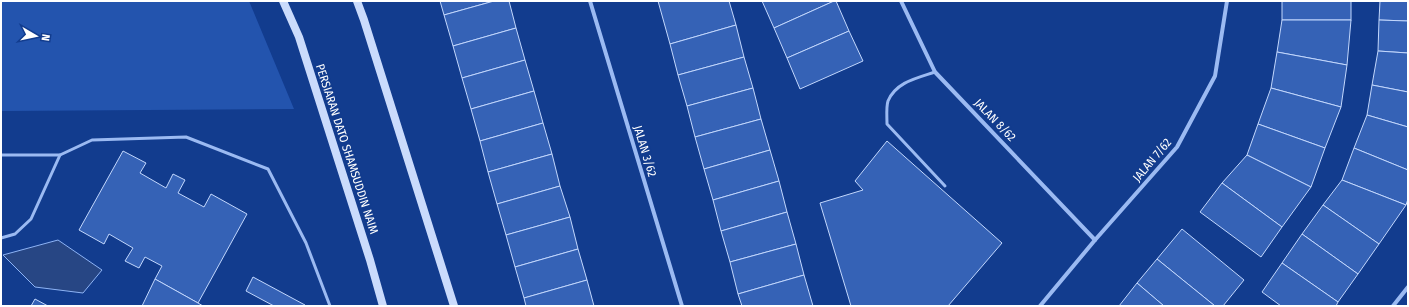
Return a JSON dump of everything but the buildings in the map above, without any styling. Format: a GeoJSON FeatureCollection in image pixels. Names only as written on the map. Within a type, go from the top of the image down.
{"type":"FeatureCollection","features":[{"type":"Feature","properties":{"kind":"main road","name":"PERSIARAN DATO SHAMSUDDIN NAIM"},"geometry":{"type":"LineString","coordinates":[[283,1],[299,37],[370,260],[383,306]]}},
{"type":"Feature","properties":{"kind":"main road"},"geometry":{"type":"LineString","coordinates":[[357,1],[454,306]]}},
{"type":"Feature","properties":{"kind":"street","name":"JALAN 3/62"},"geometry":{"type":"LineString","coordinates":[[590,1],[682,306]]}},
{"type":"Feature","properties":{"kind":"street","name":"JALAN 8/62"},"geometry":{"type":"LineString","coordinates":[[901,1],[935,72],[1095,240]]}},
{"type":"Feature","properties":{"kind":"street","name":"JALAN 7/62"},"geometry":{"type":"LineString","coordinates":[[1040,306],[1095,240],[1177,147],[1215,76],[1227,1]]}},
{"type":"Feature","properties":{"kind":"street"},"geometry":{"type":"LineString","coordinates":[[1392,306],[1408,287]]}},
{"type":"Feature","properties":{"kind":"lane"},"geometry":{"type":"LineString","coordinates":[[935,72],[908,81],[896,89],[888,102],[887,124],[945,186]]}},
{"type":"Feature","properties":{"kind":"lane"},"geometry":{"type":"LineString","coordinates":[[1,155],[60,155],[92,140],[186,137],[268,169],[306,243],[330,306]]}},
{"type":"Feature","properties":{"kind":"lane"},"geometry":{"type":"LineString","coordinates":[[1,238],[15,234],[31,219],[60,155]]}},
{"type":"Feature","properties":{"kind":"shaded area"},"geometry":{"type":"Polygon","coordinates":[[[1,1],[249,1],[294,109],[1,111],[1,1]]]}},
{"type":"Feature","properties":{"kind":"shaded area"},"geometry":{"type":"Polygon","coordinates":[[[58,240],[102,270],[83,293],[35,287],[3,255],[58,240]]]}}]}
